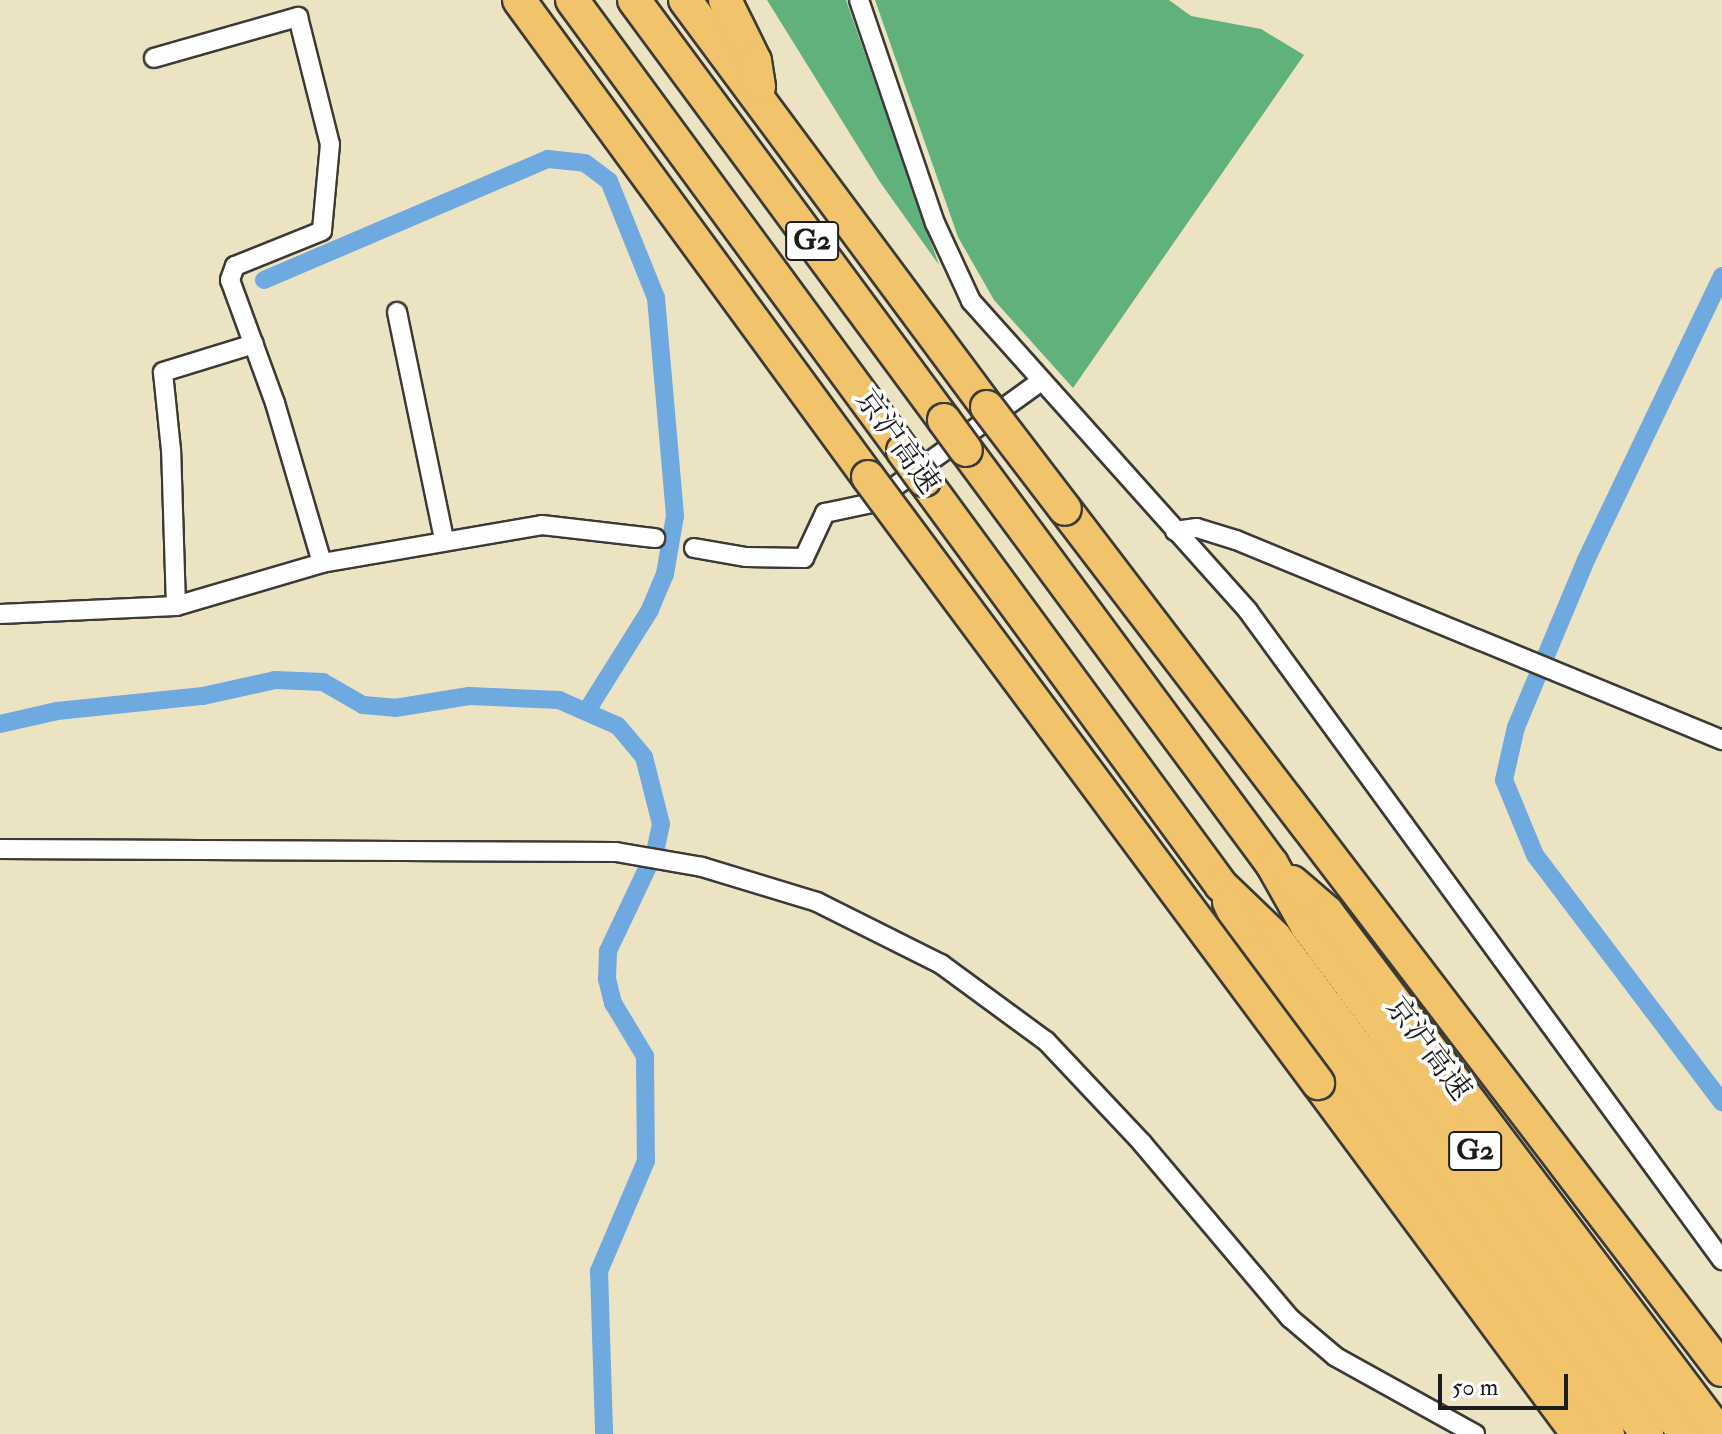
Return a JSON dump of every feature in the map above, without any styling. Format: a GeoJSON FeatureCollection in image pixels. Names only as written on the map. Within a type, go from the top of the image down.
{"type":"FeatureCollection","features":[{"type":"Feature","properties":{"kind":"highway"},"geometry":{"type":"LineString","coordinates":[[519,0],[868,477],[1578,1434]]}},
{"type":"Feature","properties":{"kind":"highway","name":"京沪高速"},"geometry":{"type":"LineString","coordinates":[[634,0],[1272,864],[1307,926],[1685,1434]]}},
{"type":"Feature","properties":{"kind":"highway"},"geometry":{"type":"LineString","coordinates":[[685,0],[987,407],[1722,1370]]}},
{"type":"Feature","properties":{"kind":"highway"},"geometry":{"type":"LineString","coordinates":[[725,0],[755,61],[761,103]]}},
{"type":"Feature","properties":{"kind":"highway","name":"京沪高速"},"geometry":{"type":"LineString","coordinates":[[573,1],[1221,885],[1275,937],[1647,1434]]}},
{"type":"Feature","properties":{"kind":"highway","name":"京沪高速"},"geometry":{"type":"LineString","coordinates":[[1272,864],[1327,912],[1720,1434]]}},
{"type":"Feature","properties":{"kind":"highway","name":"京沪高速"},"geometry":{"type":"LineString","coordinates":[[1221,885],[1253,953],[1608,1434]]}},
{"type":"Feature","properties":{"kind":"street"},"geometry":{"type":"LineString","coordinates":[[859,0],[952,267],[995,333],[1248,611],[1722,1260]]}},
{"type":"Feature","properties":{"kind":"street"},"geometry":{"type":"LineString","coordinates":[[154,58],[298,17],[330,144],[322,226],[310,240],[230,271],[322,563]]}},
{"type":"Feature","properties":{"kind":"street"},"geometry":{"type":"LineString","coordinates":[[397,312],[444,539]]}},
{"type":"Feature","properties":{"kind":"street"},"geometry":{"type":"LineString","coordinates":[[176,606],[171,450],[163,372],[254,344]]}},
{"type":"Feature","properties":{"kind":"street"},"geometry":{"type":"LineString","coordinates":[[694,548],[796,562],[809,551],[825,513],[872,503],[1040,382]]}},
{"type":"Feature","properties":{"kind":"street"},"geometry":{"type":"LineString","coordinates":[[0,614],[176,606],[322,563],[444,539],[565,524],[655,538]]}},
{"type":"Feature","properties":{"kind":"street"},"geometry":{"type":"LineString","coordinates":[[1175,531],[1197,528],[1236,540],[1496,644],[1584,685],[1722,740]]}},
{"type":"Feature","properties":{"kind":"street"},"geometry":{"type":"LineString","coordinates":[[0,849],[582,850],[669,860],[831,908],[914,949],[1000,1004],[1093,1088],[1290,1318],[1336,1357],[1475,1434]]}},
{"type":"Feature","properties":{"kind":"green space"},"geometry":{"type":"Polygon","coordinates":[[[767,0],[846,0],[939,265],[880,182],[767,0]]]}},
{"type":"Feature","properties":{"kind":"green space"},"geometry":{"type":"Polygon","coordinates":[[[875,0],[1169,0],[1191,16],[1261,29],[1304,55],[1073,388],[994,300],[958,237],[875,0]]]}},
{"type":"Feature","properties":{"kind":"waterway"},"geometry":{"type":"LineString","coordinates":[[264,280],[548,159],[585,163],[609,181],[656,298],[675,516],[665,574],[650,610],[588,709]]}},
{"type":"Feature","properties":{"kind":"waterway"},"geometry":{"type":"LineString","coordinates":[[1722,276],[1586,560],[1516,727],[1504,780],[1535,855],[1722,1102]]}},
{"type":"Feature","properties":{"kind":"waterway"},"geometry":{"type":"LineString","coordinates":[[0,724],[57,711],[203,696],[275,680],[323,682],[363,705],[395,708],[469,696],[559,700],[618,726],[644,757],[661,824],[655,852],[608,951],[607,979],[613,1003],[645,1056],[646,1161],[599,1271],[604,1434]]}}]}
